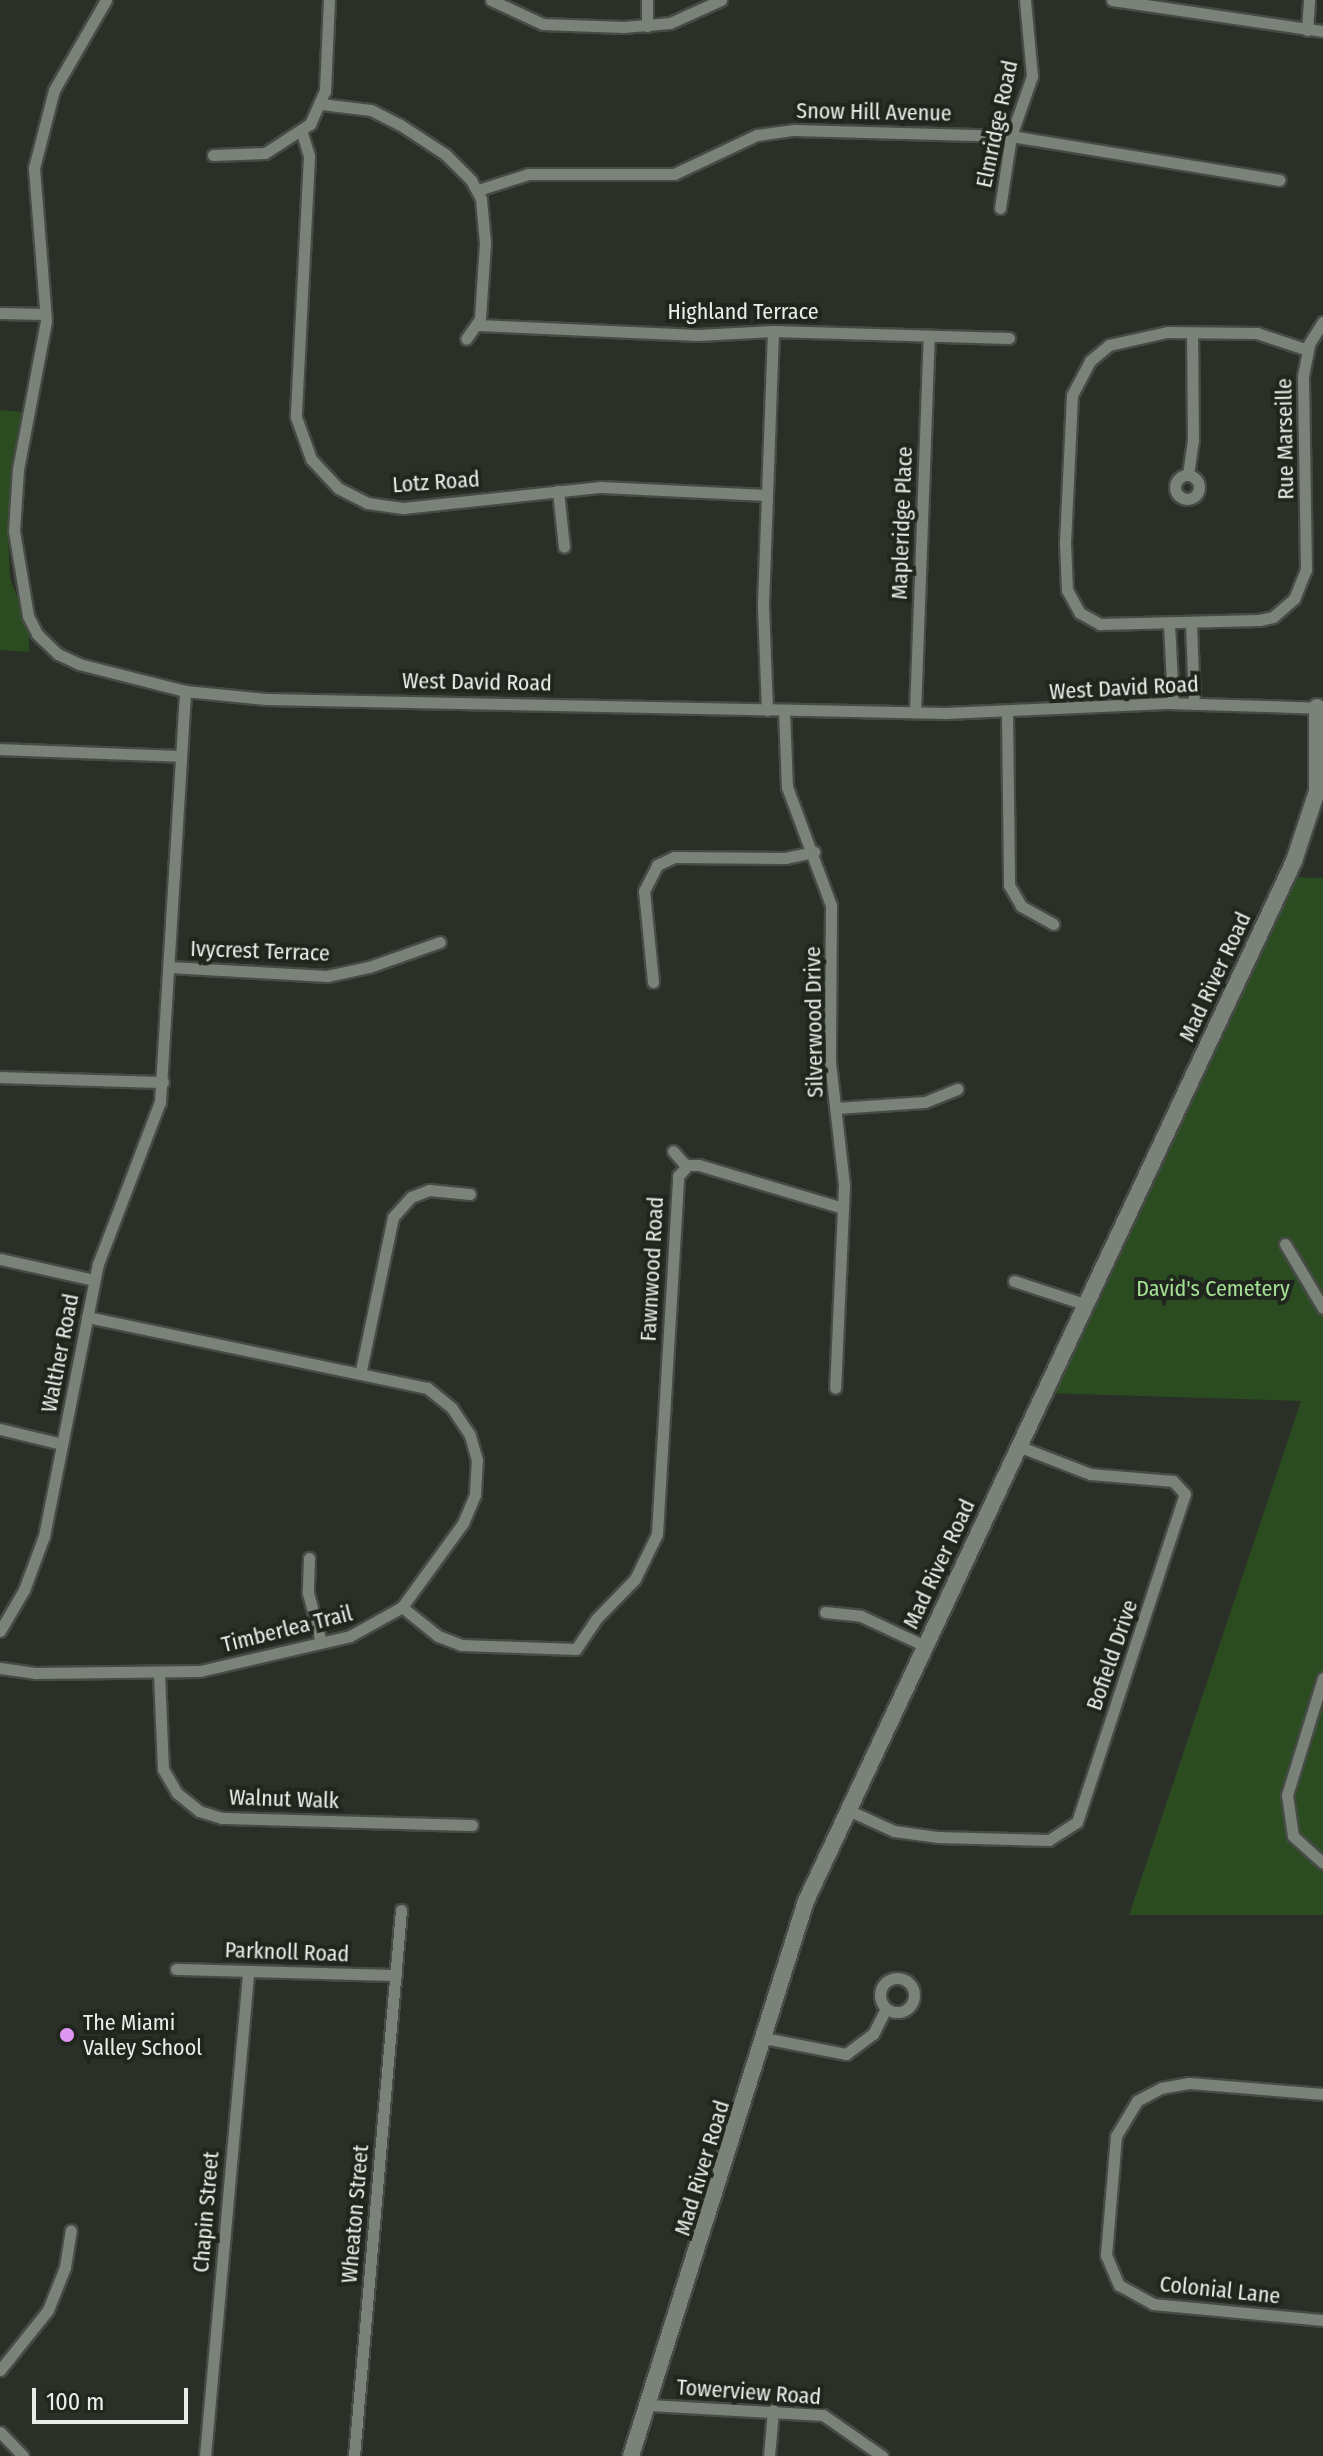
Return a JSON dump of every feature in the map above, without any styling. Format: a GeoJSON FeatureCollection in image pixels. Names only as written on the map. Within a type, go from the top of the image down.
{"type":"FeatureCollection","features":[{"type":"Feature","properties":{"kind":"street","name":"West David Road"},"geometry":{"type":"LineString","coordinates":[[106,0],[66,64],[36,150],[34,191],[45,314],[14,513],[17,572],[28,616],[37,634],[70,661],[185,691],[266,699],[1007,713],[1173,703],[1320,708]]}},
{"type":"Feature","properties":{"kind":"street"},"geometry":{"type":"LineString","coordinates":[[213,155],[265,153],[302,133],[321,104],[329,0]]}},
{"type":"Feature","properties":{"kind":"street"},"geometry":{"type":"LineString","coordinates":[[491,0],[543,24],[647,26],[682,20],[721,0]]}},
{"type":"Feature","properties":{"kind":"street"},"geometry":{"type":"LineString","coordinates":[[647,0],[647,26]]}},
{"type":"Feature","properties":{"kind":"street","name":"Elmridge Road"},"geometry":{"type":"LineString","coordinates":[[1000,208],[1011,136],[1032,76],[1025,0]]}},
{"type":"Feature","properties":{"kind":"street"},"geometry":{"type":"LineString","coordinates":[[1112,0],[1323,31]]}},
{"type":"Feature","properties":{"kind":"street"},"geometry":{"type":"LineString","coordinates":[[1307,30],[1309,0]]}},
{"type":"Feature","properties":{"kind":"street"},"geometry":{"type":"LineString","coordinates":[[321,104],[371,110],[399,124],[456,163],[478,190],[485,243],[478,325],[466,339]]}},
{"type":"Feature","properties":{"kind":"street","name":"Snow Hill Avenue"},"geometry":{"type":"LineString","coordinates":[[478,190],[528,174],[674,174],[757,135],[780,131],[1011,136],[1279,180]]}},
{"type":"Feature","properties":{"kind":"street","name":"Lotz Road"},"geometry":{"type":"LineString","coordinates":[[302,133],[309,156],[295,396],[298,431],[311,459],[338,488],[378,506],[403,508],[558,491],[627,487],[766,495]]}},
{"type":"Feature","properties":{"kind":"street"},"geometry":{"type":"LineString","coordinates":[[0,313],[45,314]]}},
{"type":"Feature","properties":{"kind":"street"},"geometry":{"type":"LineString","coordinates":[[1308,350],[1323,322]]}},
{"type":"Feature","properties":{"kind":"street","name":"Highland Terrace"},"geometry":{"type":"LineString","coordinates":[[478,325],[726,335],[773,331],[1009,338]]}},
{"type":"Feature","properties":{"kind":"street"},"geometry":{"type":"LineString","coordinates":[[767,710],[766,495],[773,331]]}},
{"type":"Feature","properties":{"kind":"street","name":"Rue Marseille"},"geometry":{"type":"LineString","coordinates":[[1155,333],[1257,333],[1308,350],[1303,398],[1306,570],[1301,589],[1273,617],[1169,624],[1100,624],[1080,613],[1068,595],[1065,542],[1072,395],[1090,361],[1109,345],[1155,333]]}},
{"type":"Feature","properties":{"kind":"street"},"geometry":{"type":"LineString","coordinates":[[1188,475],[1193,441],[1192,333]]}},
{"type":"Feature","properties":{"kind":"street","name":"Mapleridge Place"},"geometry":{"type":"LineString","coordinates":[[915,712],[929,336]]}},
{"type":"Feature","properties":{"kind":"street"},"geometry":{"type":"LineString","coordinates":[[558,491],[564,547]]}},
{"type":"Feature","properties":{"kind":"street"},"geometry":{"type":"LineString","coordinates":[[1191,623],[1194,704]]}},
{"type":"Feature","properties":{"kind":"street"},"geometry":{"type":"LineString","coordinates":[[1169,624],[1173,703]]}},
{"type":"Feature","properties":{"kind":"street"},"geometry":{"type":"LineString","coordinates":[[0,1077],[163,1082],[185,691]]}},
{"type":"Feature","properties":{"kind":"street","name":"Mad River Road"},"geometry":{"type":"LineString","coordinates":[[631,2456],[796,1928],[1084,1304],[1294,861],[1320,784],[1320,708]]}},
{"type":"Feature","properties":{"kind":"street","name":"Silverwood Drive"},"geometry":{"type":"LineString","coordinates":[[784,710],[787,787],[814,852],[831,905],[829,1041],[843,1208],[835,1388]]}},
{"type":"Feature","properties":{"kind":"street"},"geometry":{"type":"LineString","coordinates":[[1007,713],[1009,885],[1021,906],[1053,924]]}},
{"type":"Feature","properties":{"kind":"street"},"geometry":{"type":"LineString","coordinates":[[0,749],[180,756]]}},
{"type":"Feature","properties":{"kind":"street"},"geometry":{"type":"LineString","coordinates":[[653,982],[644,891],[657,865],[674,857],[785,858],[814,852]]}},
{"type":"Feature","properties":{"kind":"street","name":"Ivycrest Terrace"},"geometry":{"type":"LineString","coordinates":[[169,967],[261,975],[342,974],[440,942]]}},
{"type":"Feature","properties":{"kind":"street","name":"Walther Road"},"geometry":{"type":"LineString","coordinates":[[0,1631],[35,1564],[94,1280],[155,1118],[163,1082]]}},
{"type":"Feature","properties":{"kind":"street"},"geometry":{"type":"LineString","coordinates":[[836,1108],[925,1102],[958,1089]]}},
{"type":"Feature","properties":{"kind":"street"},"geometry":{"type":"LineString","coordinates":[[673,1151],[686,1166],[699,1165],[843,1208]]}},
{"type":"Feature","properties":{"kind":"street","name":"Fawnwood Road"},"geometry":{"type":"LineString","coordinates":[[402,1607],[438,1636],[461,1645],[571,1652],[635,1579],[655,1541],[676,1182],[686,1166]]}},
{"type":"Feature","properties":{"kind":"street"},"geometry":{"type":"LineString","coordinates":[[361,1370],[393,1217],[411,1197],[429,1190],[470,1194]]}},
{"type":"Feature","properties":{"kind":"street"},"geometry":{"type":"LineString","coordinates":[[1285,1244],[1323,1308]]}},
{"type":"Feature","properties":{"kind":"street"},"geometry":{"type":"LineString","coordinates":[[0,1259],[94,1280]]}},
{"type":"Feature","properties":{"kind":"street"},"geometry":{"type":"LineString","coordinates":[[1014,1281],[1084,1304]]}},
{"type":"Feature","properties":{"kind":"street","name":"Timberlea Trail"},"geometry":{"type":"LineString","coordinates":[[0,1668],[159,1674],[226,1666],[366,1630],[402,1607],[470,1511],[477,1460],[464,1423],[441,1397],[413,1382],[87,1317]]}},
{"type":"Feature","properties":{"kind":"street"},"geometry":{"type":"LineString","coordinates":[[0,1429],[62,1444]]}},
{"type":"Feature","properties":{"kind":"street","name":"Bofield Drive"},"geometry":{"type":"LineString","coordinates":[[848,1810],[909,1835],[1049,1840],[1070,1830],[1083,1808],[1178,1522],[1183,1489],[1173,1481],[1090,1474],[1018,1446]]}},
{"type":"Feature","properties":{"kind":"street"},"geometry":{"type":"LineString","coordinates":[[309,1558],[308,1593],[321,1642]]}},
{"type":"Feature","properties":{"kind":"street"},"geometry":{"type":"LineString","coordinates":[[825,1612],[861,1616],[925,1646]]}},
{"type":"Feature","properties":{"kind":"street","name":"Walnut Walk"},"geometry":{"type":"LineString","coordinates":[[159,1674],[163,1769],[177,1793],[199,1811],[222,1818],[472,1825]]}},
{"type":"Feature","properties":{"kind":"street"},"geometry":{"type":"LineString","coordinates":[[1323,1678],[1287,1795],[1293,1836],[1323,1863]]}},
{"type":"Feature","properties":{"kind":"street"},"geometry":{"type":"LineString","coordinates":[[1312,1710],[1323,1702]]}},
{"type":"Feature","properties":{"kind":"street","name":"Wheaton Street"},"geometry":{"type":"LineString","coordinates":[[354,2456],[401,1910]]}},
{"type":"Feature","properties":{"kind":"street","name":"Parknoll Road"},"geometry":{"type":"LineString","coordinates":[[176,1969],[396,1975]]}},
{"type":"Feature","properties":{"kind":"street","name":"Chapin Street"},"geometry":{"type":"LineString","coordinates":[[205,2456],[248,1971]]}},
{"type":"Feature","properties":{"kind":"street"},"geometry":{"type":"LineString","coordinates":[[764,2038],[846,2054],[873,2034],[886,2009]]}},
{"type":"Feature","properties":{"kind":"street","name":"Colonial Lane"},"geometry":{"type":"LineString","coordinates":[[1323,2094],[1189,2083],[1161,2088],[1137,2101],[1116,2136],[1106,2255],[1119,2285],[1153,2304],[1323,2320]]}},
{"type":"Feature","properties":{"kind":"street"},"geometry":{"type":"LineString","coordinates":[[0,2370],[48,2310],[65,2267],[71,2230]]}},
{"type":"Feature","properties":{"kind":"street","name":"Towerview Road"},"geometry":{"type":"LineString","coordinates":[[649,2405],[823,2415],[882,2456]]}},
{"type":"Feature","properties":{"kind":"street"},"geometry":{"type":"LineString","coordinates":[[769,2456],[773,2410]]}},
{"type":"Feature","properties":{"kind":"street"},"geometry":{"type":"LineString","coordinates":[[0,2432],[23,2456]]}},
{"type":"Feature","properties":{"kind":"green space"},"geometry":{"type":"Polygon","coordinates":[[[0,410],[23,412],[8,533],[10,578],[29,629],[29,652],[0,650],[0,410]]]}},
{"type":"Feature","properties":{"kind":"green space","name":"David's Cemetery"},"geometry":{"type":"Polygon","coordinates":[[[1286,877],[1323,878],[1323,1915],[1129,1915],[1301,1401],[1043,1393],[1286,877]]]}},
{"type":"Feature","properties":{"kind":"place","name":"The Miami Valley School"},"geometry":{"type":"Point","coordinates":[67,2035]}}]}
